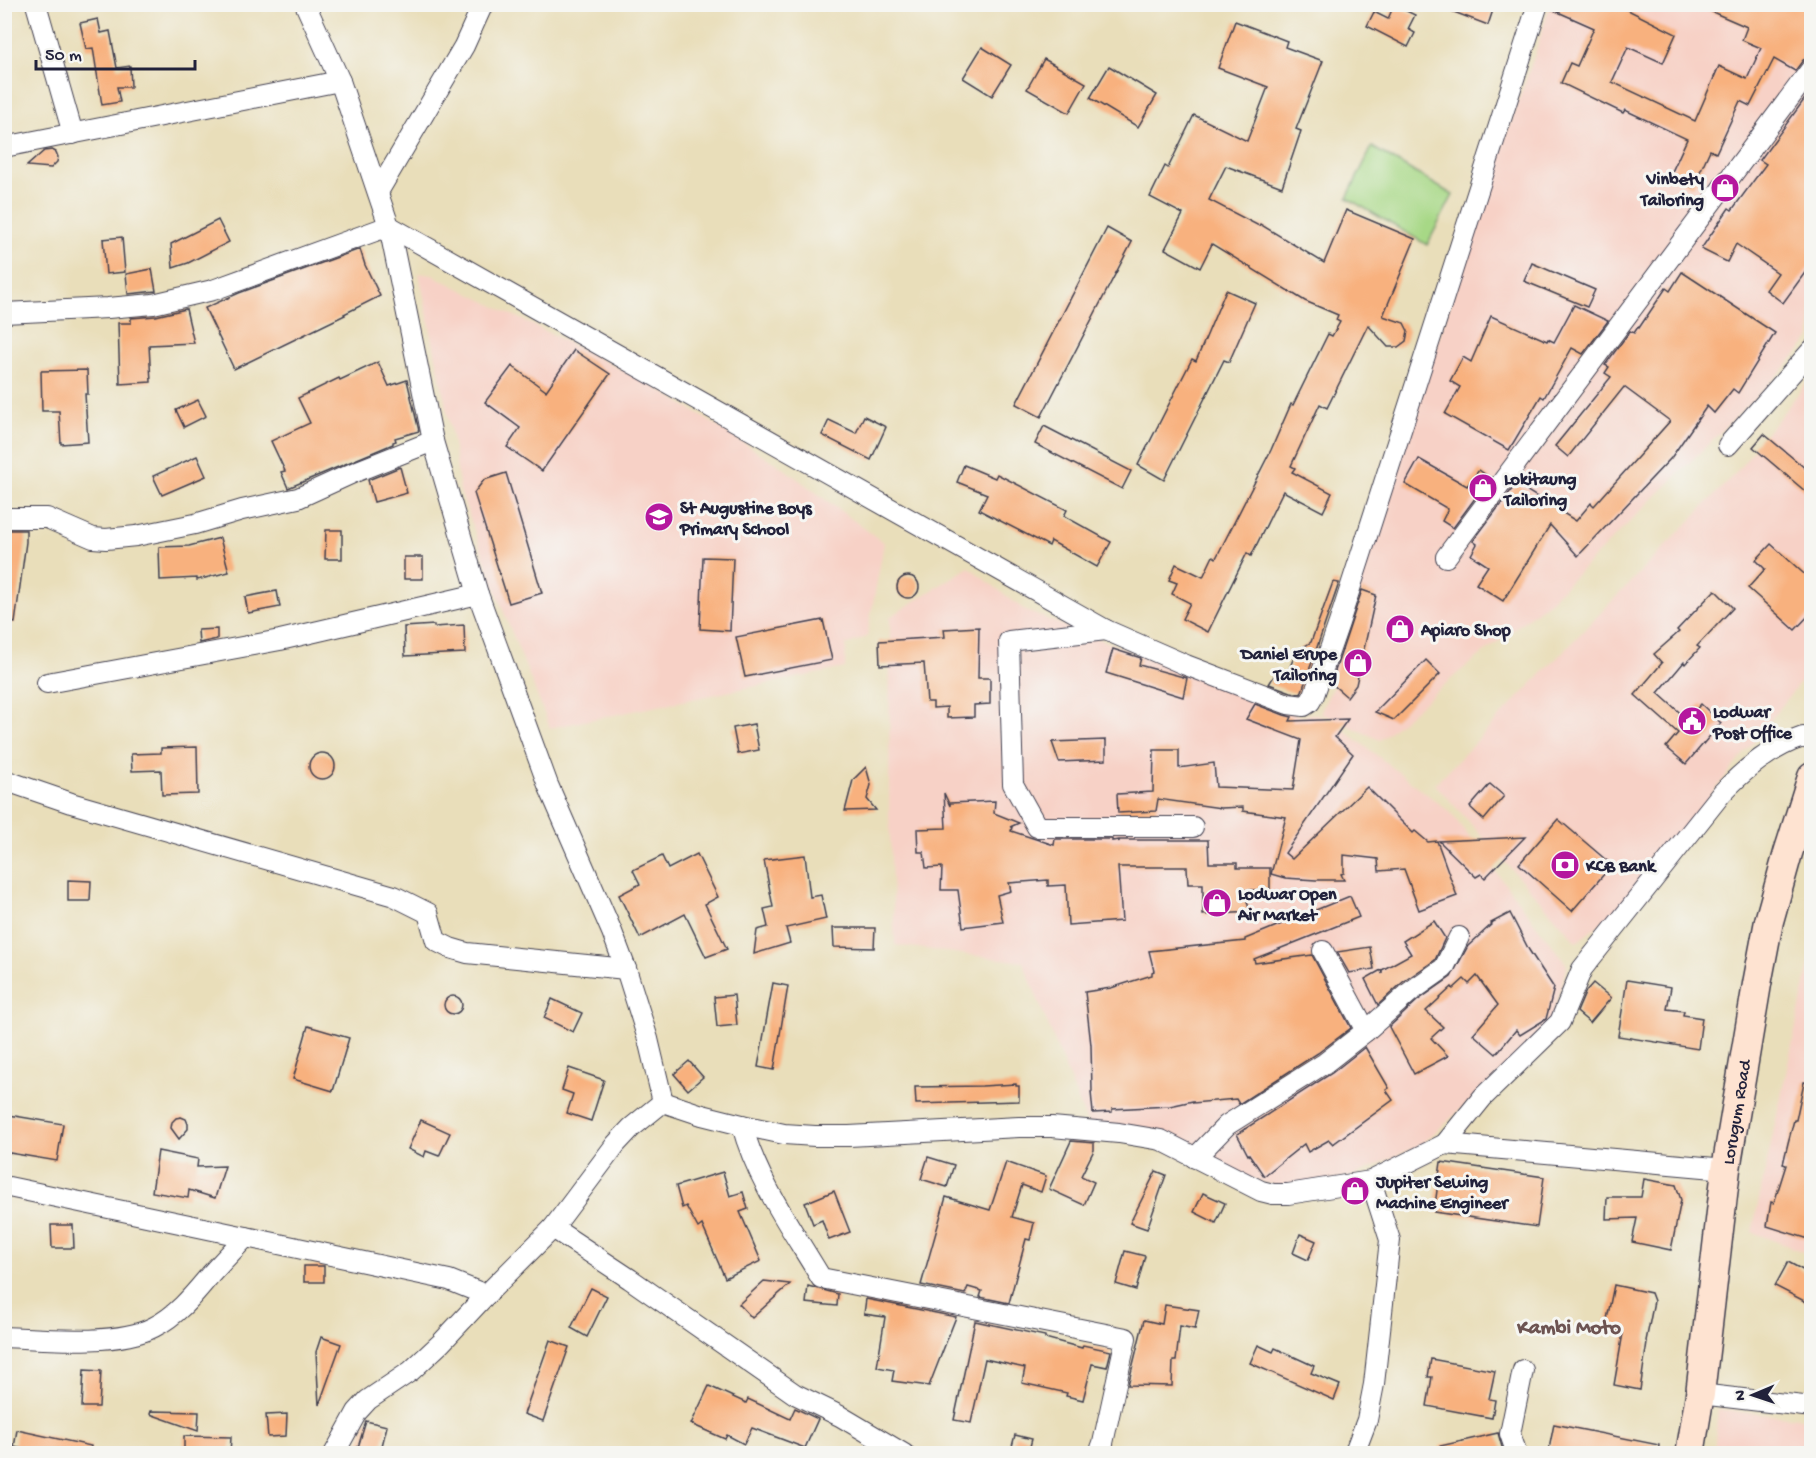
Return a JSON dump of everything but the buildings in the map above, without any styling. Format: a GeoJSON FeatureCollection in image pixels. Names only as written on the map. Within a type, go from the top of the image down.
{"type":"FeatureCollection","features":[{"type":"Feature","properties":{"kind":"main road","name":"Lorugum Road"},"geometry":{"type":"LineString","coordinates":[[1690,1454],[1700,1394],[1726,1169],[1769,921],[1791,841],[1812,777]]}},
{"type":"Feature","properties":{"kind":"street"},"geometry":{"type":"LineString","coordinates":[[36,4],[73,134]]}},
{"type":"Feature","properties":{"kind":"street"},"geometry":{"type":"LineString","coordinates":[[305,4],[340,81],[389,226],[434,441],[478,594],[548,785],[626,969],[648,1039],[663,1102]]}},
{"type":"Feature","properties":{"kind":"street"},"geometry":{"type":"LineString","coordinates":[[378,192],[464,46],[483,4]]}},
{"type":"Feature","properties":{"kind":"street"},"geometry":{"type":"LineString","coordinates":[[4,313],[153,304],[213,290],[389,226],[1106,630],[1185,665],[1300,707],[1310,702],[1314,695],[1339,623],[1538,4]]}},
{"type":"Feature","properties":{"kind":"street"},"geometry":{"type":"LineString","coordinates":[[1446,557],[1812,68]]}},
{"type":"Feature","properties":{"kind":"street"},"geometry":{"type":"LineString","coordinates":[[4,147],[340,81]]}},
{"type":"Feature","properties":{"kind":"street"},"geometry":{"type":"LineString","coordinates":[[1728,445],[1812,350]]}},
{"type":"Feature","properties":{"kind":"street"},"geometry":{"type":"LineString","coordinates":[[4,518],[47,518],[93,538],[136,536],[298,498],[434,441]]}},
{"type":"Feature","properties":{"kind":"street"},"geometry":{"type":"LineString","coordinates":[[46,683],[280,640],[478,594]]}},
{"type":"Feature","properties":{"kind":"street"},"geometry":{"type":"LineString","coordinates":[[1106,630],[1009,641],[1013,784],[1037,827],[1193,827]]}},
{"type":"Feature","properties":{"kind":"street"},"geometry":{"type":"LineString","coordinates":[[663,1102],[702,1116],[784,1134],[869,1135],[984,1128],[1052,1127],[1119,1133],[1161,1140],[1261,1191],[1273,1194],[1321,1190],[1371,1181],[1445,1144],[1483,1097],[1560,1022],[1582,969],[1722,793],[1745,769],[1776,749],[1803,736],[1812,740]]}},
{"type":"Feature","properties":{"kind":"street"},"geometry":{"type":"LineString","coordinates":[[4,780],[82,806],[394,896],[428,913],[436,941],[450,948],[467,953],[626,969]]}},
{"type":"Feature","properties":{"kind":"street"},"geometry":{"type":"LineString","coordinates":[[1195,1158],[1227,1125],[1325,1063],[1410,992],[1444,968],[1459,937]]}},
{"type":"Feature","properties":{"kind":"street"},"geometry":{"type":"LineString","coordinates":[[1323,951],[1366,1031]]}},
{"type":"Feature","properties":{"kind":"street"},"geometry":{"type":"LineString","coordinates":[[334,1454],[353,1418],[368,1400],[411,1371],[441,1343],[553,1228],[616,1144],[631,1128],[663,1102]]}},
{"type":"Feature","properties":{"kind":"street"},"geometry":{"type":"LineString","coordinates":[[742,1125],[747,1144],[772,1194],[821,1278],[1126,1338],[1099,1454]]}},
{"type":"Feature","properties":{"kind":"street"},"geometry":{"type":"LineString","coordinates":[[1445,1144],[1726,1169]]}},
{"type":"Feature","properties":{"kind":"street"},"geometry":{"type":"LineString","coordinates":[[1354,1454],[1367,1420],[1374,1384],[1390,1240],[1371,1181]]}},
{"type":"Feature","properties":{"kind":"street"},"geometry":{"type":"LineString","coordinates":[[4,1186],[449,1280],[486,1295]]}},
{"type":"Feature","properties":{"kind":"street"},"geometry":{"type":"LineString","coordinates":[[553,1228],[795,1394],[840,1416],[904,1454]]}},
{"type":"Feature","properties":{"kind":"street"},"geometry":{"type":"LineString","coordinates":[[4,1337],[77,1340],[127,1335],[153,1328],[170,1317],[191,1297],[246,1237]]}},
{"type":"Feature","properties":{"kind":"street"},"geometry":{"type":"LineString","coordinates":[[1517,1454],[1510,1434],[1523,1370]]}},
{"type":"Feature","properties":{"kind":"street"},"geometry":{"type":"LineString","coordinates":[[1700,1394],[1812,1407]]}},
{"type":"Feature","properties":{"kind":"shaded area"},"geometry":{"type":"Polygon","coordinates":[[[1550,5],[1811,5],[1811,338],[1781,372],[1551,600],[1458,673],[1380,740],[1320,713],[1338,676],[1330,670],[1550,5]]]}},
{"type":"Feature","properties":{"kind":"shaded area","name":"St Augustine Boys Primary School"},"geometry":{"type":"Polygon","coordinates":[[[419,273],[432,275],[651,384],[783,468],[884,543],[867,637],[846,645],[845,668],[550,728],[503,610],[460,491],[452,436],[419,273]]]}},
{"type":"Feature","properties":{"kind":"shaded area"},"geometry":{"type":"Polygon","coordinates":[[[1811,377],[1811,669],[1623,906],[1577,942],[1435,784],[1734,475],[1811,377]]]}},
{"type":"Feature","properties":{"kind":"shaded area"},"geometry":{"type":"Polygon","coordinates":[[[969,567],[1026,611],[1303,717],[1317,714],[1335,723],[1450,812],[1567,965],[1551,1022],[1485,1088],[1422,1144],[1353,1176],[1285,1188],[1249,1179],[1088,1125],[1023,962],[895,945],[889,815],[890,617],[969,567]]]}},
{"type":"Feature","properties":{"kind":"shaded area"},"geometry":{"type":"Polygon","coordinates":[[[1811,956],[1811,1255],[1752,1232],[1811,956]]]}},
{"type":"Feature","properties":{"kind":"shaded area"},"geometry":{"type":"Polygon","coordinates":[[[1718,1410],[1811,1419],[1811,1453],[1714,1453],[1718,1410]]]}},
{"type":"Feature","properties":{"kind":"green space"},"geometry":{"type":"Polygon","coordinates":[[[1372,147],[1453,195],[1427,245],[1347,198],[1372,147]]]}},
{"type":"Feature","properties":{"kind":"place","name":"Vinbety Tailoring"},"geometry":{"type":"Point","coordinates":[1725,188]}},
{"type":"Feature","properties":{"kind":"place","name":"Lokitaung Tailoring"},"geometry":{"type":"Point","coordinates":[1483,488]}},
{"type":"Feature","properties":{"kind":"place","name":"St Augustine Boys Primary School"},"geometry":{"type":"Point","coordinates":[659,517]}},
{"type":"Feature","properties":{"kind":"place","name":"Apiaro Shop"},"geometry":{"type":"Point","coordinates":[1400,629]}},
{"type":"Feature","properties":{"kind":"place","name":"Daniel Erupe Tailoring"},"geometry":{"type":"Point","coordinates":[1358,663]}},
{"type":"Feature","properties":{"kind":"place","name":"Lodwar Post Office"},"geometry":{"type":"Point","coordinates":[1692,721]}},
{"type":"Feature","properties":{"kind":"place","name":"KCB Bank"},"geometry":{"type":"Point","coordinates":[1565,865]}},
{"type":"Feature","properties":{"kind":"place","name":"Lodwar Open Air Market"},"geometry":{"type":"Point","coordinates":[1217,903]}},
{"type":"Feature","properties":{"kind":"place","name":"Jupiter Sewing Machine Engineer"},"geometry":{"type":"Point","coordinates":[1355,1191]}},
{"type":"Feature","properties":{"kind":"district","name":"Kambi Moto"},"geometry":{"type":"Point","coordinates":[1569,1326]}}]}
